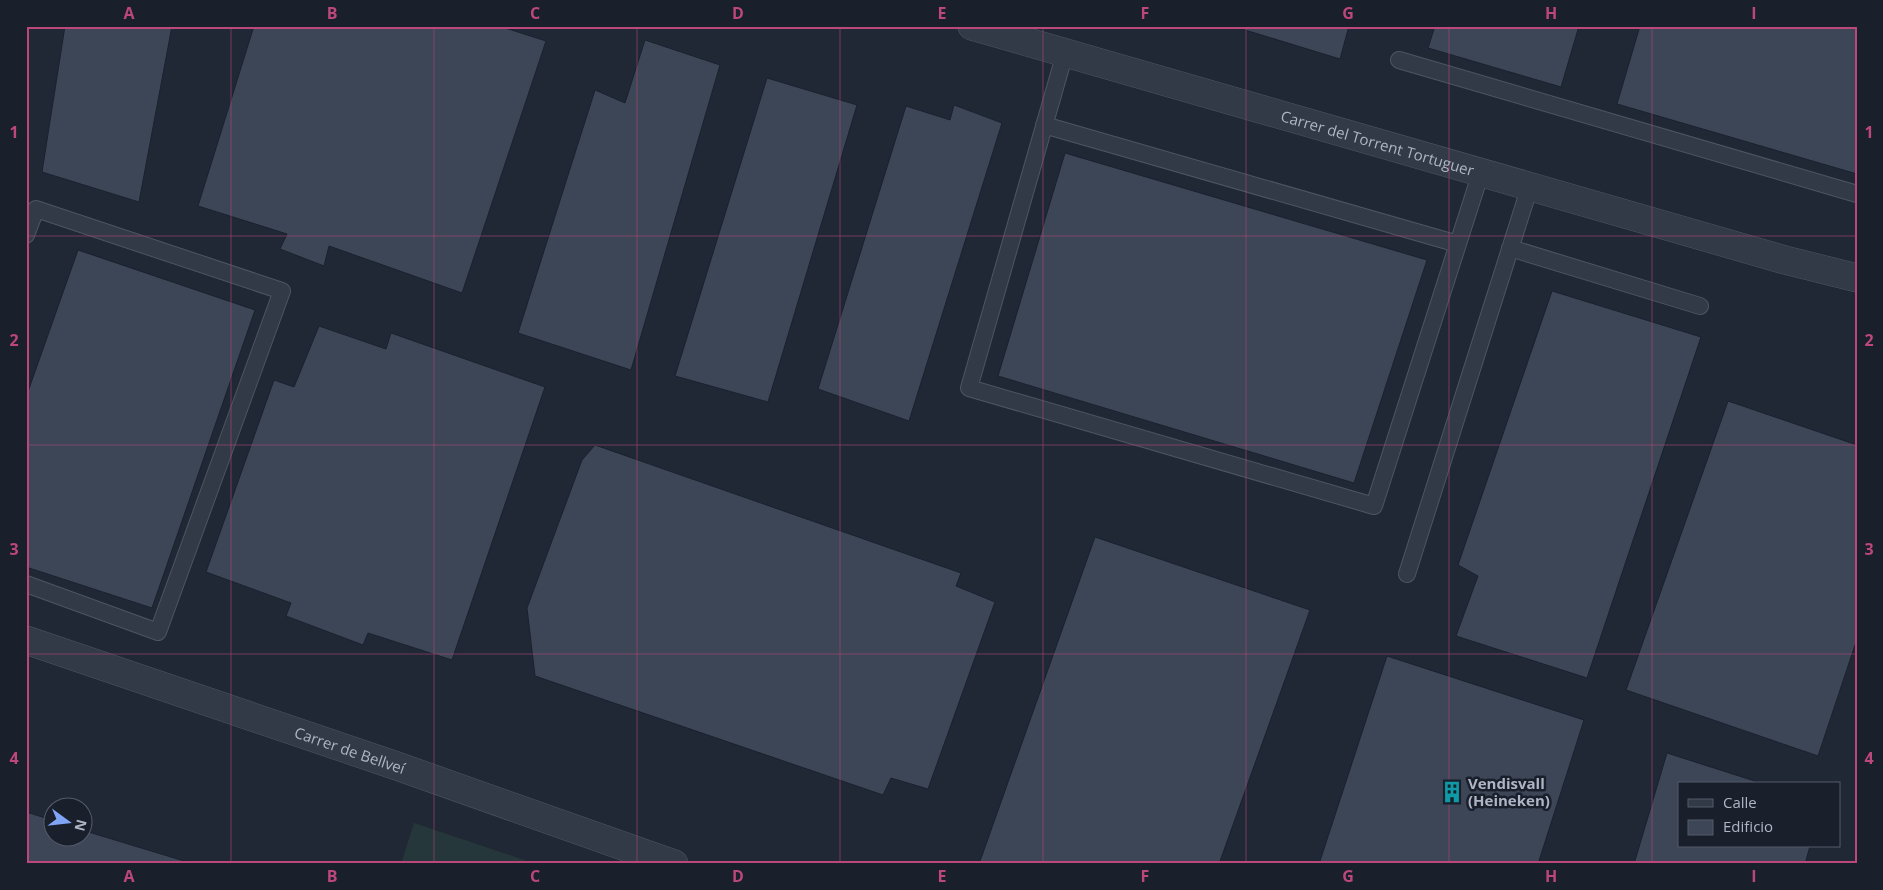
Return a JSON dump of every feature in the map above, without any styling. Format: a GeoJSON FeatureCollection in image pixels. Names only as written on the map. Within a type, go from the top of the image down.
{"type":"FeatureCollection","features":[{"type":"Feature","properties":{"kind":"street","name":"Carrer del Torrent Tortuguer"},"geometry":{"type":"LineString","coordinates":[[972,26],[1785,260],[1857,278]]}},
{"type":"Feature","properties":{"kind":"street","name":"Carrer del Torrent Tortuguer"},"geometry":{"type":"LineString","coordinates":[[1785,260],[1857,298]]}},
{"type":"Feature","properties":{"kind":"street","name":"Carrer de Bellveí"},"geometry":{"type":"LineString","coordinates":[[26,640],[394,765],[674,864]]}},
{"type":"Feature","properties":{"kind":"lane"},"geometry":{"type":"LineString","coordinates":[[1065,53],[969,388],[1374,506],[1481,172]]}},
{"type":"Feature","properties":{"kind":"lane"},"geometry":{"type":"LineString","coordinates":[[1399,60],[1857,194]]}},
{"type":"Feature","properties":{"kind":"lane"},"geometry":{"type":"LineString","coordinates":[[1044,125],[1458,244]]}},
{"type":"Feature","properties":{"kind":"lane"},"geometry":{"type":"LineString","coordinates":[[1407,574],[1530,186]]}},
{"type":"Feature","properties":{"kind":"lane"},"geometry":{"type":"LineString","coordinates":[[26,235],[36,209],[282,291],[158,632],[26,584]]}},
{"type":"Feature","properties":{"kind":"lane"},"geometry":{"type":"LineString","coordinates":[[1510,248],[1700,306]]}},
{"type":"Feature","properties":{"kind":"shaded area"},"geometry":{"type":"Polygon","coordinates":[[[414,823],[536,864],[401,864],[414,823]]]}},
{"type":"Feature","properties":{"kind":"building"},"geometry":{"type":"Polygon","coordinates":[[[65,26],[172,26],[139,202],[42,172],[65,26]]]}},
{"type":"Feature","properties":{"kind":"building"},"geometry":{"type":"Polygon","coordinates":[[[254,26],[499,26],[546,41],[462,293],[329,246],[324,266],[280,249],[287,234],[198,206],[254,26]]]}},
{"type":"Feature","properties":{"kind":"building"},"geometry":{"type":"Polygon","coordinates":[[[1232,26],[1349,26],[1340,59],[1232,26]]]}},
{"type":"Feature","properties":{"kind":"building"},"geometry":{"type":"Polygon","coordinates":[[[1435,26],[1579,26],[1561,87],[1428,48],[1435,26]]]}},
{"type":"Feature","properties":{"kind":"building"},"geometry":{"type":"Polygon","coordinates":[[[1640,26],[1857,26],[1857,174],[1617,104],[1640,26]]]}},
{"type":"Feature","properties":{"kind":"building"},"geometry":{"type":"Polygon","coordinates":[[[645,40],[720,65],[631,370],[518,333],[595,90],[625,103],[645,40]]]}},
{"type":"Feature","properties":{"kind":"building"},"geometry":{"type":"Polygon","coordinates":[[[767,78],[857,105],[768,402],[675,376],[767,78]]]}},
{"type":"Feature","properties":{"kind":"building"},"geometry":{"type":"Polygon","coordinates":[[[954,105],[1002,123],[909,421],[818,389],[906,106],[950,120],[954,105]]]}},
{"type":"Feature","properties":{"kind":"building"},"geometry":{"type":"Polygon","coordinates":[[[1065,153],[1427,260],[1354,483],[998,376],[1065,153]]]}},
{"type":"Feature","properties":{"kind":"building"},"geometry":{"type":"Polygon","coordinates":[[[78,250],[255,310],[152,608],[26,567],[26,397],[78,250]]]}},
{"type":"Feature","properties":{"kind":"building"},"geometry":{"type":"Polygon","coordinates":[[[1552,291],[1701,337],[1587,678],[1456,636],[1478,576],[1458,565],[1552,291]]]}},
{"type":"Feature","properties":{"kind":"building"},"geometry":{"type":"Polygon","coordinates":[[[319,326],[386,349],[391,333],[545,387],[452,660],[368,633],[363,645],[286,616],[291,603],[206,572],[274,380],[294,387],[319,326]]]}},
{"type":"Feature","properties":{"kind":"building"},"geometry":{"type":"Polygon","coordinates":[[[1728,401],[1857,445],[1857,639],[1818,756],[1626,690],[1728,401]]]}},
{"type":"Feature","properties":{"kind":"building"},"geometry":{"type":"Polygon","coordinates":[[[595,445],[961,573],[956,586],[995,602],[928,789],[891,778],[883,795],[535,676],[527,608],[582,460],[595,445]]]}},
{"type":"Feature","properties":{"kind":"building"},"geometry":{"type":"Polygon","coordinates":[[[1095,537],[1310,610],[1219,864],[979,864],[1095,537]]]}},
{"type":"Feature","properties":{"kind":"building","name":"Vendisvall (Heineken)"},"geometry":{"type":"Polygon","coordinates":[[[1387,656],[1584,720],[1538,864],[1319,864],[1387,656]]]}},
{"type":"Feature","properties":{"kind":"building"},"geometry":{"type":"Polygon","coordinates":[[[1667,753],[1758,782],[1678,782],[1678,848],[1809,848],[1805,864],[1634,864],[1667,753]]]}},
{"type":"Feature","properties":{"kind":"building"},"geometry":{"type":"Polygon","coordinates":[[[26,812],[42,817],[42,848],[92,848],[92,833],[194,864],[26,864],[26,812]]]}},
{"type":"Feature","properties":{"kind":"place","name":"Vendisvall (Heineken)"},"geometry":{"type":"Point","coordinates":[1452,792]}}]}
